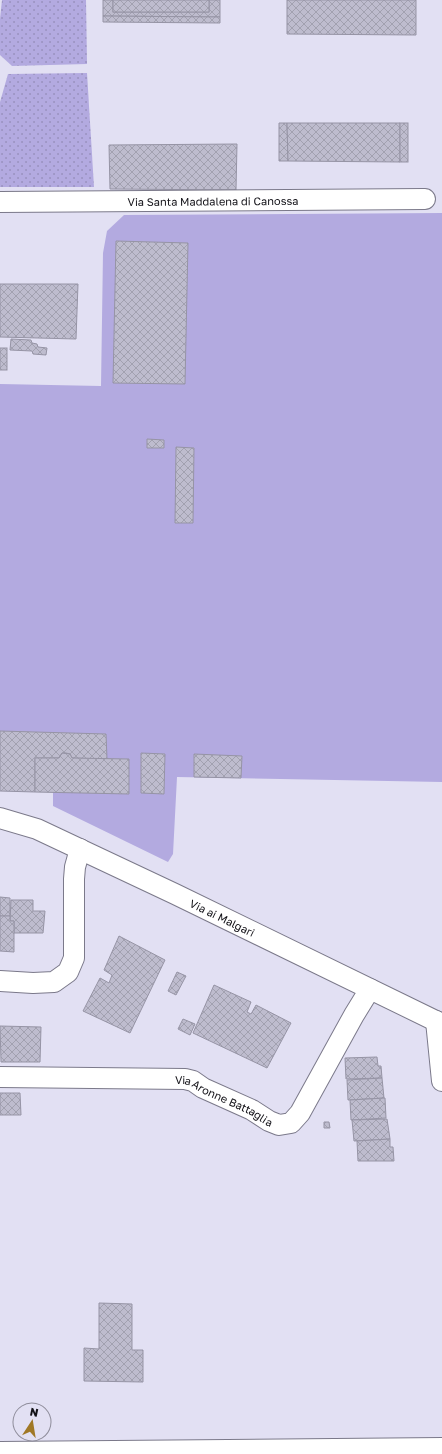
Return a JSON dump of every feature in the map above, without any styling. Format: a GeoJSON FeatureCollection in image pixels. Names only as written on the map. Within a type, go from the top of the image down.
{"type":"FeatureCollection","features":[{"type":"Feature","properties":{"kind":"street","name":"Via Santa Maddalena di Canossa"},"geometry":{"type":"LineString","coordinates":[[0,202],[425,199]]}},
{"type":"Feature","properties":{"kind":"street","name":"Via ai Malgari"},"geometry":{"type":"LineString","coordinates":[[0,818],[37,829],[80,849],[439,1023]]}},
{"type":"Feature","properties":{"kind":"street"},"geometry":{"type":"LineString","coordinates":[[0,981],[33,983],[54,982],[68,972],[74,958],[74,879],[75,867],[80,849]]}},
{"type":"Feature","properties":{"kind":"street","name":"Via Aronne Battaglia"},"geometry":{"type":"LineString","coordinates":[[0,1077],[186,1079],[252,1110],[269,1121],[279,1125],[291,1123],[300,1113],[370,989]]}},
{"type":"Feature","properties":{"kind":"street"},"geometry":{"type":"LineString","coordinates":[[439,1023],[442,1081]]}},
{"type":"Feature","properties":{"kind":"street"},"geometry":{"type":"LineString","coordinates":[[0,1452],[442,1448]]}},
{"type":"Feature","properties":{"kind":"shaded area"},"geometry":{"type":"Polygon","coordinates":[[[2,0],[86,0],[87,64],[12,66],[0,55],[0,19],[2,0]]]}},
{"type":"Feature","properties":{"kind":"shaded area"},"geometry":{"type":"Polygon","coordinates":[[[87,73],[94,187],[0,187],[0,102],[8,74],[87,73]]]}},
{"type":"Feature","properties":{"kind":"shaded area"},"geometry":{"type":"Polygon","coordinates":[[[442,213],[442,782],[177,777],[173,854],[168,862],[53,806],[53,792],[0,791],[0,384],[101,386],[103,253],[107,231],[124,215],[442,213]]]}},
{"type":"Feature","properties":{"kind":"building"},"geometry":{"type":"Polygon","coordinates":[[[103,0],[113,0],[113,12],[209,12],[209,0],[220,0],[220,17],[103,16],[103,0]]]}},
{"type":"Feature","properties":{"kind":"building"},"geometry":{"type":"Polygon","coordinates":[[[113,0],[209,0],[209,12],[113,12],[113,0]]]}},
{"type":"Feature","properties":{"kind":"building"},"geometry":{"type":"Polygon","coordinates":[[[287,0],[416,0],[416,35],[287,34],[287,0]]]}},
{"type":"Feature","properties":{"kind":"building"},"geometry":{"type":"Polygon","coordinates":[[[103,16],[220,17],[220,23],[103,22],[103,16]]]}},
{"type":"Feature","properties":{"kind":"building"},"geometry":{"type":"Polygon","coordinates":[[[279,123],[287,123],[288,161],[279,161],[279,123]]]}},
{"type":"Feature","properties":{"kind":"building"},"geometry":{"type":"Polygon","coordinates":[[[287,123],[400,123],[400,162],[288,161],[287,123]]]}},
{"type":"Feature","properties":{"kind":"building"},"geometry":{"type":"Polygon","coordinates":[[[400,123],[408,123],[408,162],[400,162],[400,123]]]}},
{"type":"Feature","properties":{"kind":"building"},"geometry":{"type":"Polygon","coordinates":[[[237,144],[236,190],[110,189],[109,145],[237,144]]]}},
{"type":"Feature","properties":{"kind":"building"},"geometry":{"type":"Polygon","coordinates":[[[116,241],[188,243],[185,384],[113,383],[116,241]]]}},
{"type":"Feature","properties":{"kind":"building"},"geometry":{"type":"Polygon","coordinates":[[[0,284],[78,284],[76,339],[0,337],[0,284]]]}},
{"type":"Feature","properties":{"kind":"building"},"geometry":{"type":"Polygon","coordinates":[[[11,339],[31,340],[32,343],[37,344],[38,347],[47,348],[46,355],[33,354],[32,351],[10,350],[11,339]]]}},
{"type":"Feature","properties":{"kind":"building"},"geometry":{"type":"Polygon","coordinates":[[[0,348],[7,348],[7,370],[0,370],[0,348]]]}},
{"type":"Feature","properties":{"kind":"building"},"geometry":{"type":"Polygon","coordinates":[[[147,439],[164,440],[164,448],[147,448],[147,439]]]}},
{"type":"Feature","properties":{"kind":"building"},"geometry":{"type":"Polygon","coordinates":[[[176,447],[194,448],[193,523],[175,523],[176,447]]]}},
{"type":"Feature","properties":{"kind":"building"},"geometry":{"type":"Polygon","coordinates":[[[0,731],[106,734],[107,759],[72,758],[70,754],[66,753],[62,753],[59,758],[35,758],[35,792],[0,791],[0,731]]]}},
{"type":"Feature","properties":{"kind":"building"},"geometry":{"type":"Polygon","coordinates":[[[62,753],[70,754],[72,758],[129,759],[129,794],[35,792],[35,758],[59,758],[62,753]]]}},
{"type":"Feature","properties":{"kind":"building"},"geometry":{"type":"Polygon","coordinates":[[[141,753],[165,754],[164,794],[141,793],[141,753]]]}},
{"type":"Feature","properties":{"kind":"building"},"geometry":{"type":"Polygon","coordinates":[[[194,754],[242,756],[241,778],[194,777],[194,754]]]}},
{"type":"Feature","properties":{"kind":"building"},"geometry":{"type":"Polygon","coordinates":[[[0,897],[10,898],[10,916],[0,916],[0,897]]]}},
{"type":"Feature","properties":{"kind":"building"},"geometry":{"type":"Polygon","coordinates":[[[11,900],[33,900],[33,911],[45,911],[43,933],[14,933],[14,921],[10,921],[11,900]]]}},
{"type":"Feature","properties":{"kind":"building"},"geometry":{"type":"Polygon","coordinates":[[[0,916],[10,916],[10,921],[14,921],[14,952],[0,951],[0,916]]]}},
{"type":"Feature","properties":{"kind":"building"},"geometry":{"type":"Polygon","coordinates":[[[119,936],[165,960],[130,1033],[83,1011],[100,978],[109,983],[112,975],[104,970],[119,936]]]}},
{"type":"Feature","properties":{"kind":"building"},"geometry":{"type":"Polygon","coordinates":[[[177,972],[186,976],[176,995],[168,991],[177,972]]]}},
{"type":"Feature","properties":{"kind":"building"},"geometry":{"type":"Polygon","coordinates":[[[214,985],[251,1002],[247,1012],[251,1014],[256,1005],[291,1023],[267,1068],[193,1033],[214,985]]]}},
{"type":"Feature","properties":{"kind":"building"},"geometry":{"type":"Polygon","coordinates":[[[183,1019],[195,1024],[190,1035],[178,1029],[183,1019]]]}},
{"type":"Feature","properties":{"kind":"building"},"geometry":{"type":"Polygon","coordinates":[[[0,1026],[41,1027],[40,1062],[1,1062],[0,1026]]]}},
{"type":"Feature","properties":{"kind":"building"},"geometry":{"type":"Polygon","coordinates":[[[377,1057],[378,1066],[381,1066],[382,1078],[346,1079],[345,1058],[377,1057]]]}},
{"type":"Feature","properties":{"kind":"building"},"geometry":{"type":"Polygon","coordinates":[[[382,1078],[384,1098],[348,1100],[347,1080],[382,1078]]]}},
{"type":"Feature","properties":{"kind":"building"},"geometry":{"type":"Polygon","coordinates":[[[0,1093],[20,1093],[21,1115],[0,1115],[0,1093]]]}},
{"type":"Feature","properties":{"kind":"building"},"geometry":{"type":"Polygon","coordinates":[[[385,1098],[386,1118],[351,1120],[350,1100],[385,1098]]]}},
{"type":"Feature","properties":{"kind":"building"},"geometry":{"type":"Polygon","coordinates":[[[387,1119],[390,1139],[354,1141],[352,1120],[387,1119]]]}},
{"type":"Feature","properties":{"kind":"building"},"geometry":{"type":"Polygon","coordinates":[[[324,1122],[329,1122],[330,1128],[324,1128],[324,1122]]]}},
{"type":"Feature","properties":{"kind":"building"},"geometry":{"type":"Polygon","coordinates":[[[390,1139],[390,1147],[393,1147],[394,1161],[358,1161],[357,1141],[390,1139]]]}},
{"type":"Feature","properties":{"kind":"building"},"geometry":{"type":"Polygon","coordinates":[[[99,1303],[132,1304],[132,1350],[143,1350],[143,1382],[84,1381],[84,1348],[99,1349],[99,1303]]]}}]}
